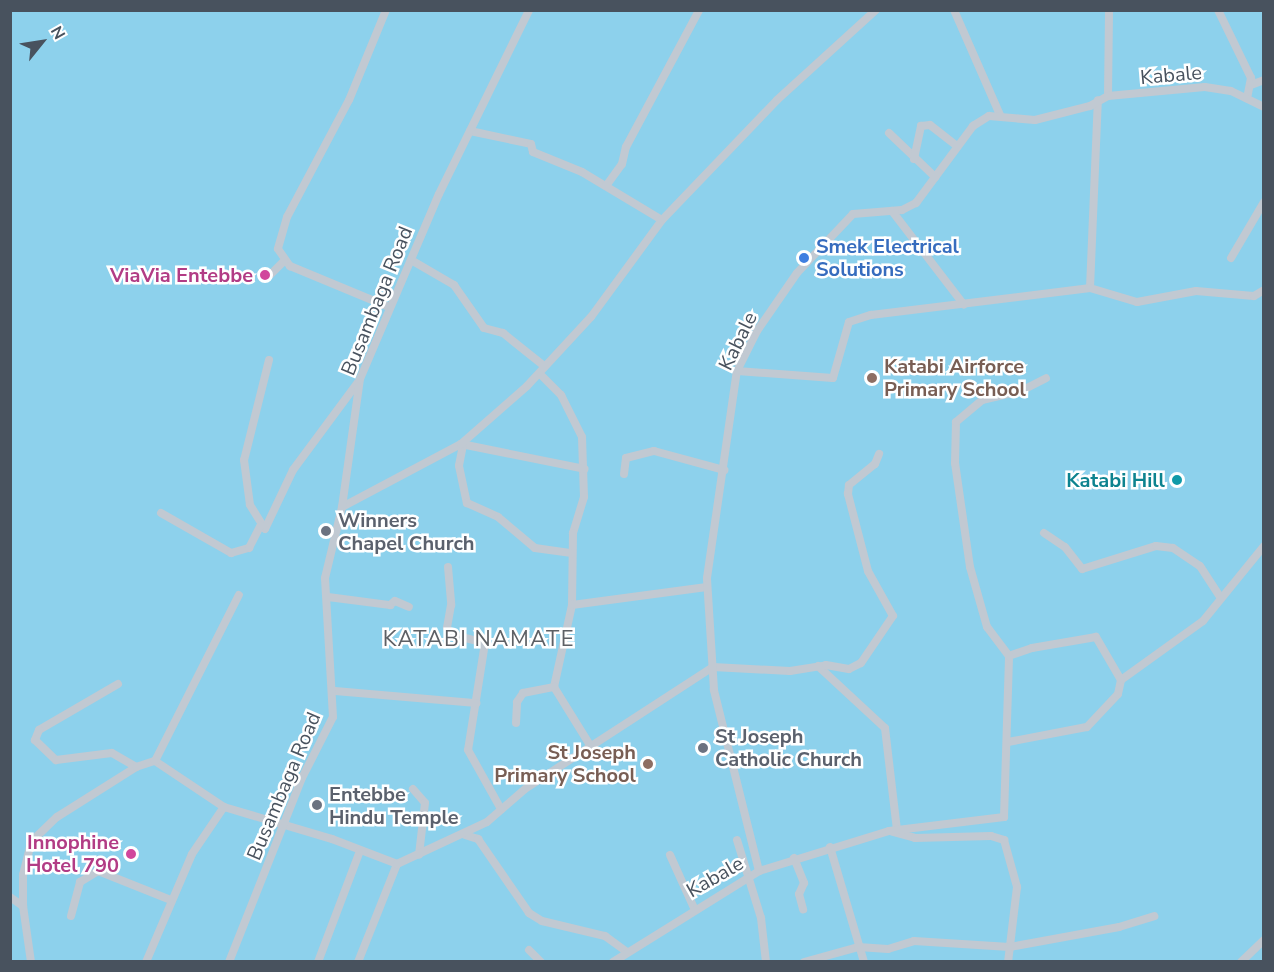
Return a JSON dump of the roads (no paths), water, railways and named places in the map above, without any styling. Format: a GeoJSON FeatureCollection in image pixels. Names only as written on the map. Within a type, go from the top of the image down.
{"type":"FeatureCollection","features":[{"type":"Feature","properties":{"kind":"street"},"geometry":{"type":"LineString","coordinates":[[284,261],[280,234],[349,100],[386,10]]}},
{"type":"Feature","properties":{"kind":"street","name":"Busambaga Road"},"geometry":{"type":"LineString","coordinates":[[229,962],[284,823],[333,717],[335,691],[325,578],[342,507],[360,379],[389,308],[470,131],[529,10]]}},
{"type":"Feature","properties":{"kind":"street"},"geometry":{"type":"LineString","coordinates":[[606,186],[622,164],[626,147],[699,10]]}},
{"type":"Feature","properties":{"kind":"street"},"geometry":{"type":"LineString","coordinates":[[342,507],[462,445],[542,370],[591,317],[663,220],[770,108],[876,10]]}},
{"type":"Feature","properties":{"kind":"street"},"geometry":{"type":"LineString","coordinates":[[954,10],[1000,115]]}},
{"type":"Feature","properties":{"kind":"street"},"geometry":{"type":"LineString","coordinates":[[1108,96],[1109,10]]}},
{"type":"Feature","properties":{"kind":"street"},"geometry":{"type":"LineString","coordinates":[[1218,10],[1251,86],[1247,99]]}},
{"type":"Feature","properties":{"kind":"street"},"geometry":{"type":"LineString","coordinates":[[1251,86],[1263,80]]}},
{"type":"Feature","properties":{"kind":"street","name":"Kabale"},"geometry":{"type":"LineString","coordinates":[[613,962],[694,908],[749,879],[759,871],[719,711],[707,587],[737,371],[758,331],[797,273],[843,220],[864,210],[892,211],[916,203],[957,146],[979,120],[1000,115],[1024,120],[1047,118],[1108,96],[1204,87],[1247,99],[1263,107]]}},
{"type":"Feature","properties":{"kind":"street"},"geometry":{"type":"LineString","coordinates":[[1090,288],[1098,100]]}},
{"type":"Feature","properties":{"kind":"street"},"geometry":{"type":"LineString","coordinates":[[914,159],[921,126],[930,125],[957,146]]}},
{"type":"Feature","properties":{"kind":"street"},"geometry":{"type":"LineString","coordinates":[[470,131],[531,144],[533,152],[606,186],[663,220]]}},
{"type":"Feature","properties":{"kind":"street"},"geometry":{"type":"LineString","coordinates":[[889,133],[935,177]]}},
{"type":"Feature","properties":{"kind":"street"},"geometry":{"type":"LineString","coordinates":[[1231,258],[1263,202]]}},
{"type":"Feature","properties":{"kind":"street"},"geometry":{"type":"LineString","coordinates":[[892,211],[964,305]]}},
{"type":"Feature","properties":{"kind":"street"},"geometry":{"type":"LineString","coordinates":[[411,260],[454,285],[484,328],[503,333],[542,370],[571,410],[582,437],[585,497],[572,553],[572,605],[554,687],[590,745]]}},
{"type":"Feature","properties":{"kind":"street"},"geometry":{"type":"LineString","coordinates":[[270,274],[284,261]]}},
{"type":"Feature","properties":{"kind":"street"},"geometry":{"type":"LineString","coordinates":[[284,261],[389,308]]}},
{"type":"Feature","properties":{"kind":"street"},"geometry":{"type":"LineString","coordinates":[[737,371],[833,378],[843,336],[849,322],[857,318],[1090,288],[1137,302],[1196,291],[1254,296],[1263,290]]}},
{"type":"Feature","properties":{"kind":"street"},"geometry":{"type":"LineString","coordinates":[[161,513],[231,553],[249,548],[260,526],[245,489],[244,460],[269,360]]}},
{"type":"Feature","properties":{"kind":"street"},"geometry":{"type":"LineString","coordinates":[[759,871],[794,858],[893,830],[1004,817],[1010,656],[987,627],[970,567],[955,462],[956,422],[982,400],[1021,391],[1046,378]]}},
{"type":"Feature","properties":{"kind":"street"},"geometry":{"type":"LineString","coordinates":[[260,526],[270,525],[293,470],[360,379]]}},
{"type":"Feature","properties":{"kind":"street"},"geometry":{"type":"LineString","coordinates":[[462,445],[585,469]]}},
{"type":"Feature","properties":{"kind":"street"},"geometry":{"type":"LineString","coordinates":[[462,445],[459,466],[471,507],[498,517],[535,548],[572,553]]}},
{"type":"Feature","properties":{"kind":"street"},"geometry":{"type":"LineString","coordinates":[[624,474],[626,458],[654,451],[724,470]]}},
{"type":"Feature","properties":{"kind":"street"},"geometry":{"type":"LineString","coordinates":[[154,761],[224,807],[284,823],[397,864],[419,855],[465,835],[488,822],[501,809],[590,745],[713,667],[770,671],[818,666],[855,667],[891,623],[892,608],[861,554],[848,494],[849,485],[875,464],[879,454]]}},
{"type":"Feature","properties":{"kind":"street"},"geometry":{"type":"LineString","coordinates":[[1044,533],[1065,547],[1082,569],[1156,546],[1173,548],[1196,561],[1220,597]]}},
{"type":"Feature","properties":{"kind":"street"},"geometry":{"type":"LineString","coordinates":[[1121,680],[1182,640],[1203,621],[1263,546]]}},
{"type":"Feature","properties":{"kind":"street"},"geometry":{"type":"LineString","coordinates":[[448,567],[451,605],[447,628],[453,635],[485,643],[468,750],[501,809]]}},
{"type":"Feature","properties":{"kind":"street"},"geometry":{"type":"LineString","coordinates":[[572,605],[707,587]]}},
{"type":"Feature","properties":{"kind":"street"},"geometry":{"type":"LineString","coordinates":[[32,962],[23,906],[23,875],[36,836],[57,817],[136,767],[154,761],[239,596]]}},
{"type":"Feature","properties":{"kind":"street"},"geometry":{"type":"LineString","coordinates":[[328,597],[390,605],[395,601],[409,607]]}},
{"type":"Feature","properties":{"kind":"street"},"geometry":{"type":"LineString","coordinates":[[1008,742],[1087,727],[1118,694],[1121,680],[1102,639],[1096,637],[1010,656]]}},
{"type":"Feature","properties":{"kind":"street"},"geometry":{"type":"LineString","coordinates":[[818,666],[885,728],[893,830]]}},
{"type":"Feature","properties":{"kind":"street"},"geometry":{"type":"LineString","coordinates":[[118,684],[39,730],[35,740],[56,760],[112,753],[136,767]]}},
{"type":"Feature","properties":{"kind":"street"},"geometry":{"type":"LineString","coordinates":[[516,723],[517,702],[523,693],[554,687]]}},
{"type":"Feature","properties":{"kind":"street"},"geometry":{"type":"LineString","coordinates":[[335,691],[476,703]]}},
{"type":"Feature","properties":{"kind":"street"},"geometry":{"type":"LineString","coordinates":[[413,789],[425,802],[419,855]]}},
{"type":"Feature","properties":{"kind":"street"},"geometry":{"type":"LineString","coordinates":[[146,962],[192,854],[224,807]]}},
{"type":"Feature","properties":{"kind":"street"},"geometry":{"type":"LineString","coordinates":[[488,822],[483,836],[488,852]]}},
{"type":"Feature","properties":{"kind":"street"},"geometry":{"type":"LineString","coordinates":[[893,830],[915,838],[991,836],[1004,840],[1017,887],[1008,962]]}},
{"type":"Feature","properties":{"kind":"street"},"geometry":{"type":"LineString","coordinates":[[465,835],[478,839],[529,913],[542,921],[605,936],[627,952]]}},
{"type":"Feature","properties":{"kind":"street"},"geometry":{"type":"LineString","coordinates":[[737,840],[761,918],[766,962]]}},
{"type":"Feature","properties":{"kind":"street"},"geometry":{"type":"LineString","coordinates":[[830,847],[842,900],[862,946],[864,962]]}},
{"type":"Feature","properties":{"kind":"street"},"geometry":{"type":"LineString","coordinates":[[318,962],[360,851]]}},
{"type":"Feature","properties":{"kind":"street"},"geometry":{"type":"LineString","coordinates":[[670,855],[694,908]]}},
{"type":"Feature","properties":{"kind":"street"},"geometry":{"type":"LineString","coordinates":[[794,858],[804,883],[799,894],[803,909]]}},
{"type":"Feature","properties":{"kind":"street"},"geometry":{"type":"LineString","coordinates":[[358,962],[397,864]]}},
{"type":"Feature","properties":{"kind":"street"},"geometry":{"type":"LineString","coordinates":[[71,916],[80,882],[98,871],[171,900]]}},
{"type":"Feature","properties":{"kind":"street"},"geometry":{"type":"LineString","coordinates":[[10,897],[23,906]]}},
{"type":"Feature","properties":{"kind":"street"},"geometry":{"type":"LineString","coordinates":[[804,962],[862,946],[888,949],[926,941],[1010,947],[1119,927],[1154,916]]}},
{"type":"Feature","properties":{"kind":"street"},"geometry":{"type":"LineString","coordinates":[[1241,962],[1263,940]]}},
{"type":"Feature","properties":{"kind":"street"},"geometry":{"type":"LineString","coordinates":[[529,950],[541,962]]}},
{"type":"Feature","properties":{"kind":"water"},"geometry":{"type":"Polygon","coordinates":[[[10,11],[1263,11],[1263,961],[10,961],[10,11]]]}},
{"type":"Feature","properties":{"kind":"place","name":"Smek Electrical Solutions"},"geometry":{"type":"Point","coordinates":[804,258]}},
{"type":"Feature","properties":{"kind":"place","name":"ViaVia Entebbe"},"geometry":{"type":"Point","coordinates":[265,275]}},
{"type":"Feature","properties":{"kind":"place","name":"Katabi Airforce Primary School"},"geometry":{"type":"Point","coordinates":[872,378]}},
{"type":"Feature","properties":{"kind":"place","name":"Katabi Hill"},"geometry":{"type":"Point","coordinates":[1177,480]}},
{"type":"Feature","properties":{"kind":"place","name":"Winners Chapel Church"},"geometry":{"type":"Point","coordinates":[326,531]}},
{"type":"Feature","properties":{"kind":"place","name":"St Joseph Catholic Church"},"geometry":{"type":"Point","coordinates":[703,748]}},
{"type":"Feature","properties":{"kind":"place","name":"St Joseph Primary School"},"geometry":{"type":"Point","coordinates":[648,764]}},
{"type":"Feature","properties":{"kind":"place","name":"Entebbe Hindu Temple"},"geometry":{"type":"Point","coordinates":[317,805]}},
{"type":"Feature","properties":{"kind":"place","name":"Innophine Hotel 790"},"geometry":{"type":"Point","coordinates":[131,854]}},
{"type":"Feature","properties":{"kind":"district","name":"KATABI NAMATE"},"geometry":{"type":"Point","coordinates":[479,640]}}]}
